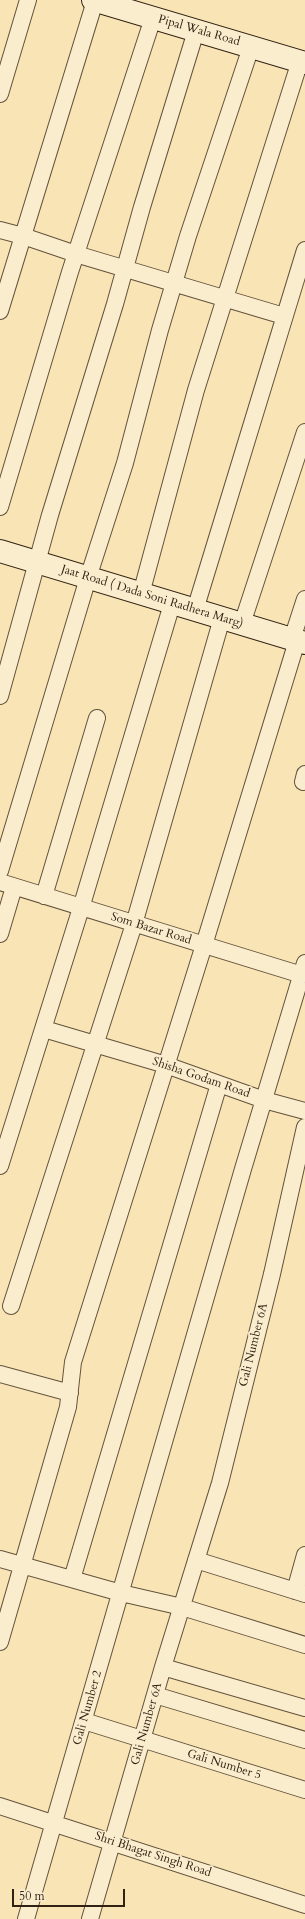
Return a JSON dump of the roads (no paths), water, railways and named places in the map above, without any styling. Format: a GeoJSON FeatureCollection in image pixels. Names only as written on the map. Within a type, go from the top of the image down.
{"type":"FeatureCollection","features":[{"type":"Feature","properties":{"kind":"street"},"geometry":{"type":"LineString","coordinates":[[0,94],[28,0]]}},
{"type":"Feature","properties":{"kind":"street"},"geometry":{"type":"LineString","coordinates":[[0,311],[94,0]]}},
{"type":"Feature","properties":{"kind":"street","name":"Pipal Wala Road"},"geometry":{"type":"LineString","coordinates":[[94,0],[302,62]]}},
{"type":"Feature","properties":{"kind":"street"},"geometry":{"type":"LineString","coordinates":[[0,507],[76,254],[152,18]]}},
{"type":"Feature","properties":{"kind":"street"},"geometry":{"type":"LineString","coordinates":[[0,696],[54,500],[196,31]]}},
{"type":"Feature","properties":{"kind":"street"},"geometry":{"type":"LineString","coordinates":[[0,871],[88,578],[125,463],[174,283],[251,47]]}},
{"type":"Feature","properties":{"kind":"street"},"geometry":{"type":"LineString","coordinates":[[141,594],[196,390],[302,62]]}},
{"type":"Feature","properties":{"kind":"street"},"geometry":{"type":"LineString","coordinates":[[0,230],[284,316]]}},
{"type":"Feature","properties":{"kind":"street"},"geometry":{"type":"LineString","coordinates":[[195,610],[305,250]]}},
{"type":"Feature","properties":{"kind":"street"},"geometry":{"type":"LineString","coordinates":[[11,1306],[232,621],[305,432]]}},
{"type":"Feature","properties":{"kind":"street","name":"Jaat Road ( Dada Soni Radhera Marg)"},"geometry":{"type":"LineString","coordinates":[[0,551],[298,641]]}},
{"type":"Feature","properties":{"kind":"street"},"geometry":{"type":"LineString","coordinates":[[0,1642],[68,1407],[73,1362],[298,641],[305,599]]}},
{"type":"Feature","properties":{"kind":"street"},"geometry":{"type":"LineString","coordinates":[[0,1166],[82,908],[172,604]]}},
{"type":"Feature","properties":{"kind":"street"},"geometry":{"type":"LineString","coordinates":[[44,896],[97,718]]}},
{"type":"Feature","properties":{"kind":"street"},"geometry":{"type":"LineString","coordinates":[[0,934],[7,885]]}},
{"type":"Feature","properties":{"kind":"street","name":"Som Bazar Road"},"geometry":{"type":"LineString","coordinates":[[7,885],[204,945],[303,969]]}},
{"type":"Feature","properties":{"kind":"street","name":"Gali Number 2"},"geometry":{"type":"LineString","coordinates":[[26,1919],[303,969]]}},
{"type":"Feature","properties":{"kind":"street","name":"Shisha Godam Road"},"geometry":{"type":"LineString","coordinates":[[44,1029],[166,1065],[264,1100],[305,1111]]}},
{"type":"Feature","properties":{"kind":"street"},"geometry":{"type":"LineString","coordinates":[[72,1579],[219,1084]]}},
{"type":"Feature","properties":{"kind":"street","name":"Gali Number 6A"},"geometry":{"type":"LineString","coordinates":[[90,1919],[155,1695],[220,1483],[272,1274],[305,1128]]}},
{"type":"Feature","properties":{"kind":"street"},"geometry":{"type":"LineString","coordinates":[[0,1374],[70,1393]]}},
{"type":"Feature","properties":{"kind":"street"},"geometry":{"type":"LineString","coordinates":[[196,1560],[300,1592],[305,1555]]}},
{"type":"Feature","properties":{"kind":"street"},"geometry":{"type":"LineString","coordinates":[[0,1559],[121,1593],[182,1607],[305,1645]]}},
{"type":"Feature","properties":{"kind":"street"},"geometry":{"type":"LineString","coordinates":[[164,1667],[305,1708]]}},
{"type":"Feature","properties":{"kind":"street"},"geometry":{"type":"LineString","coordinates":[[155,1695],[305,1740]]}},
{"type":"Feature","properties":{"kind":"street","name":"Gali Number 5"},"geometry":{"type":"LineString","coordinates":[[84,1721],[305,1790]]}},
{"type":"Feature","properties":{"kind":"street","name":"Shri Bhagat Singh Road"},"geometry":{"type":"LineString","coordinates":[[0,1806],[305,1905]]}}]}
